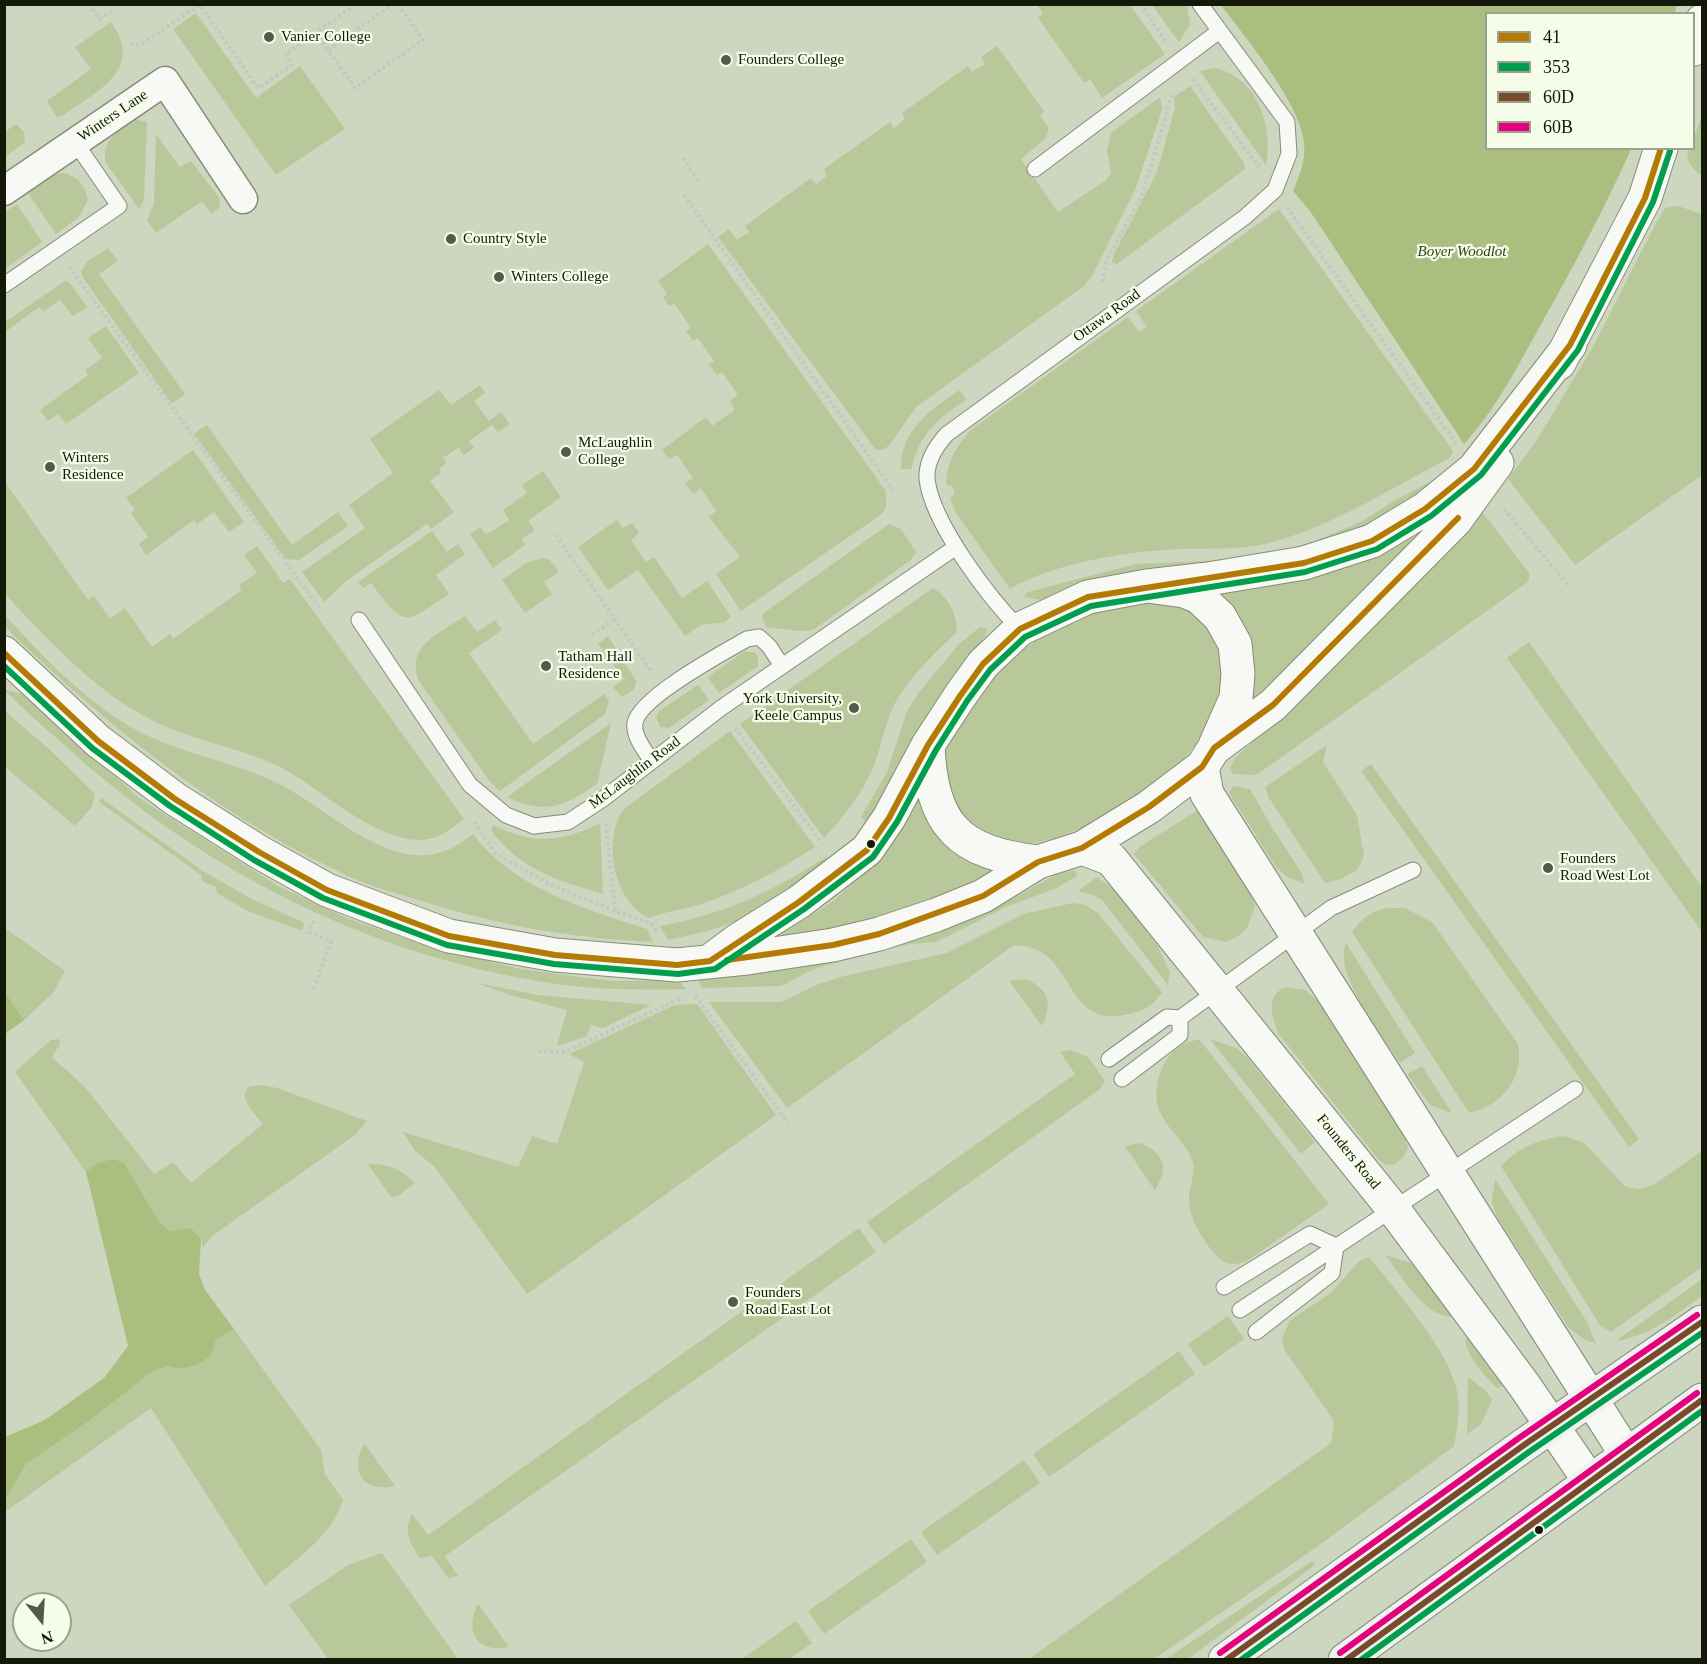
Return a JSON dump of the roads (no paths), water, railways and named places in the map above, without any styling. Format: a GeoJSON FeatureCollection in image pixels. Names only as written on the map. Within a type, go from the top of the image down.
{"type":"FeatureCollection","features":[{"type":"Feature","properties":{"kind":"main road"},"geometry":{"type":"LineString","coordinates":[[1226,1659],[1551,1426],[1591,1401],[1702,1322]]}},
{"type":"Feature","properties":{"kind":"main road"},"geometry":{"type":"LineString","coordinates":[[1345,1659],[1702,1400]]}},
{"type":"Feature","properties":{"kind":"street"},"geometry":{"type":"LineString","coordinates":[[1695,46],[1702,21]]}},
{"type":"Feature","properties":{"kind":"street","name":"Winters Lane"},"geometry":{"type":"LineString","coordinates":[[4,191],[165,81],[243,199]]}},
{"type":"Feature","properties":{"kind":"street"},"geometry":{"type":"LineString","coordinates":[[4,653],[98,741],[175,799],[259,852],[327,890],[449,936],[555,956],[677,965],[812,948],[879,934],[983,896],[1038,862],[1082,848],[1149,807],[1273,705],[1455,521],[1484,486],[1570,345],[1645,198],[1660,150]]}},
{"type":"Feature","properties":{"kind":"street"},"geometry":{"type":"LineString","coordinates":[[710,961],[738,940],[799,902],[867,850],[889,818],[928,746],[983,664],[1020,628],[1088,597],[1304,563],[1372,541],[1425,509],[1474,469],[1570,345]]}},
{"type":"Feature","properties":{"kind":"street"},"geometry":{"type":"LineString","coordinates":[[1147,586],[1184,591],[1199,597],[1220,617],[1235,644],[1238,674],[1236,698],[1208,757],[1207,794],[1450,1172],[1626,1454]]}},
{"type":"Feature","properties":{"kind":"street"},"geometry":{"type":"LineString","coordinates":[[928,746],[929,775],[935,801],[945,820],[964,841],[1006,858],[1038,862]]}},
{"type":"Feature","properties":{"kind":"street","name":"Founders Road"},"geometry":{"type":"LineString","coordinates":[[1082,848],[1111,859],[1394,1210],[1524,1384],[1589,1480]]}},
{"type":"Feature","properties":{"kind":"lane","name":"Ottawa Road"},"geometry":{"type":"LineString","coordinates":[[1020,628],[998,605],[956,547],[935,506],[927,478],[929,464],[942,440],[990,400],[1245,217],[1275,190],[1289,154],[1287,122],[1218,32],[1200,4]]}},
{"type":"Feature","properties":{"kind":"lane"},"geometry":{"type":"LineString","coordinates":[[1035,170],[1218,32]]}},
{"type":"Feature","properties":{"kind":"lane"},"geometry":{"type":"LineString","coordinates":[[4,285],[119,206],[75,142]]}},
{"type":"Feature","properties":{"kind":"lane","name":"McLaughlin Road"},"geometry":{"type":"LineString","coordinates":[[359,620],[470,785],[506,815],[534,826],[568,822],[721,708],[956,547]]}},
{"type":"Feature","properties":{"kind":"lane"},"geometry":{"type":"LineString","coordinates":[[651,761],[637,736],[635,724],[638,715],[653,699],[747,639],[759,638],[770,646],[782,666]]}},
{"type":"Feature","properties":{"kind":"lane"},"geometry":{"type":"LineString","coordinates":[[1109,1059],[1167,1017],[1180,1018],[1332,908],[1413,870]]}},
{"type":"Feature","properties":{"kind":"lane"},"geometry":{"type":"LineString","coordinates":[[1122,1079],[1180,1035],[1180,1018]]}},
{"type":"Feature","properties":{"kind":"lane"},"geometry":{"type":"LineString","coordinates":[[1240,1310],[1575,1089]]}},
{"type":"Feature","properties":{"kind":"lane"},"geometry":{"type":"LineString","coordinates":[[1224,1287],[1310,1234],[1336,1246]]}},
{"type":"Feature","properties":{"kind":"lane"},"geometry":{"type":"LineString","coordinates":[[1256,1332],[1332,1273],[1336,1246]]}},
{"type":"Feature","properties":{"kind":"place","name":"Vanier College"},"geometry":{"type":"Point","coordinates":[269,37]}},
{"type":"Feature","properties":{"kind":"place","name":"Founders College"},"geometry":{"type":"Point","coordinates":[726,60]}},
{"type":"Feature","properties":{"kind":"place","name":"Country Style"},"geometry":{"type":"Point","coordinates":[451,239]}},
{"type":"Feature","properties":{"kind":"place","name":"Winters College"},"geometry":{"type":"Point","coordinates":[499,277]}},
{"type":"Feature","properties":{"kind":"place","name":"McLaughlin College"},"geometry":{"type":"Point","coordinates":[566,452]}},
{"type":"Feature","properties":{"kind":"place","name":"Winters Residence"},"geometry":{"type":"Point","coordinates":[50,467]}},
{"type":"Feature","properties":{"kind":"place","name":"Tatham Hall Residence"},"geometry":{"type":"Point","coordinates":[546,666]}},
{"type":"Feature","properties":{"kind":"place","name":"York University, Keele Campus"},"geometry":{"type":"Point","coordinates":[854,708]}},
{"type":"Feature","properties":{"kind":"place","name":"Founders Road West Lot"},"geometry":{"type":"Point","coordinates":[1548,868]}},
{"type":"Feature","properties":{"kind":"place","name":"Founders Road East Lot"},"geometry":{"type":"Point","coordinates":[733,1302]}},
{"type":"Feature","properties":{"kind":"park label","name":"Boyer Woodlot"},"geometry":{"type":"Point","coordinates":[1462,252]}}]}
